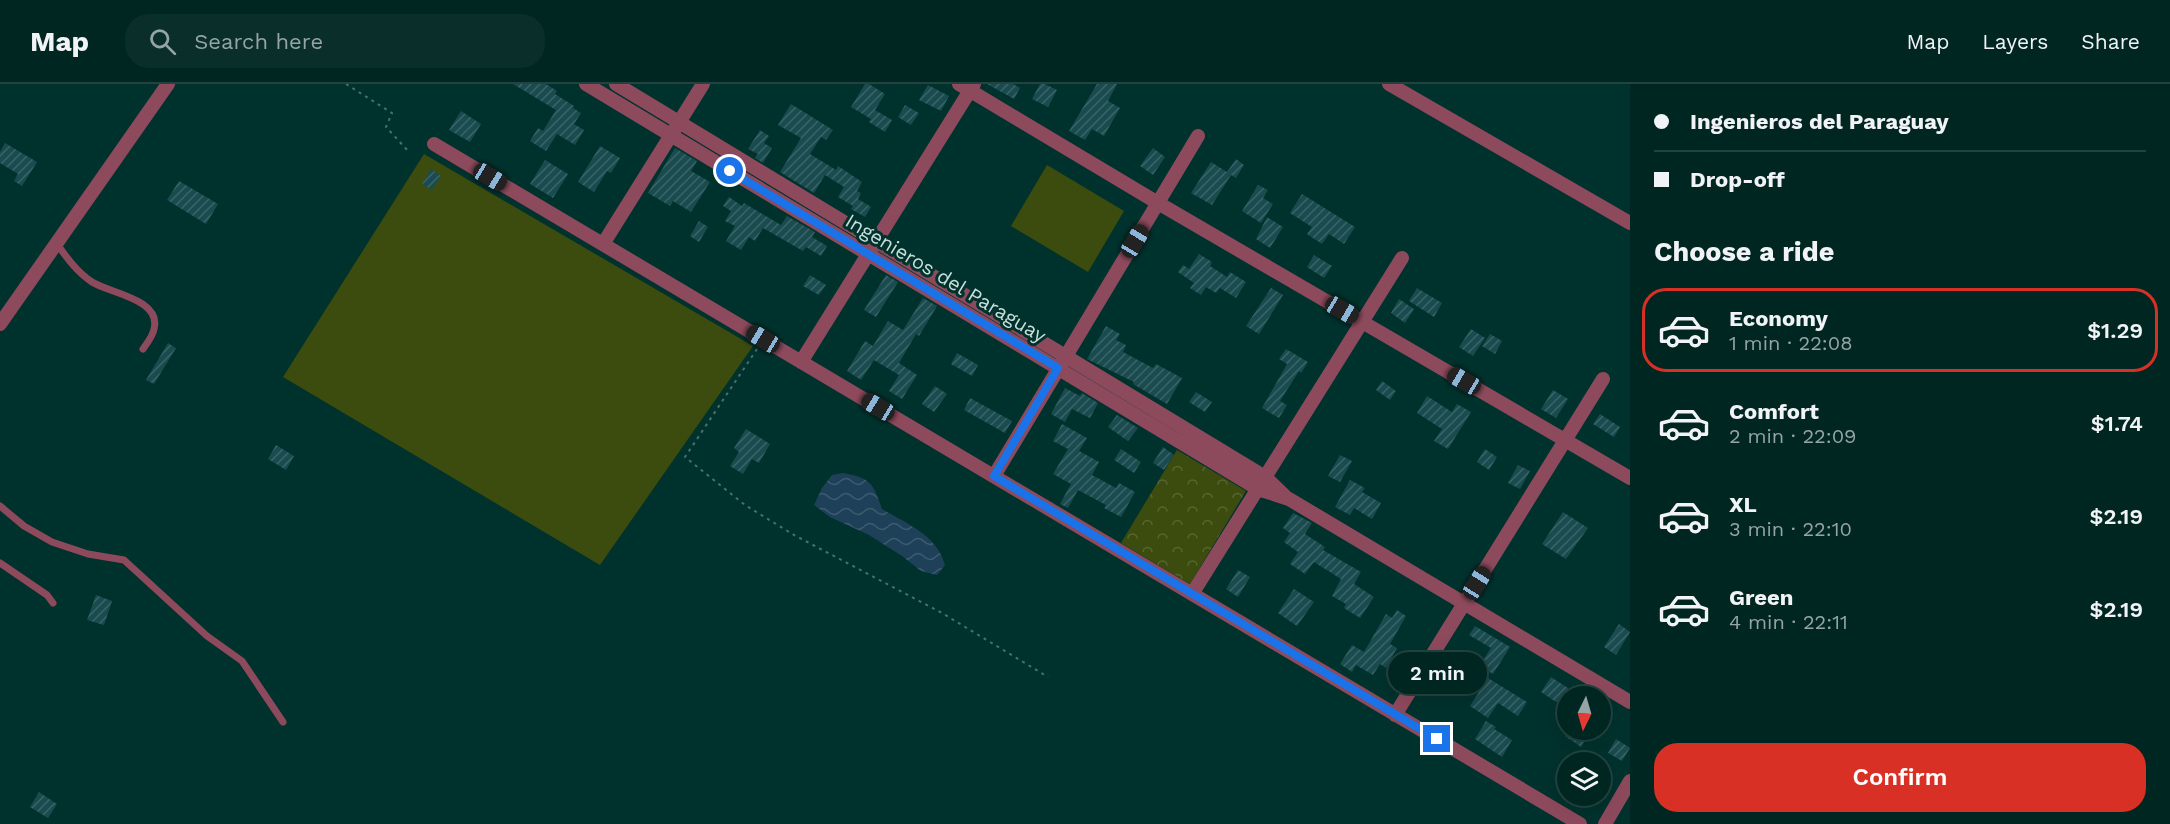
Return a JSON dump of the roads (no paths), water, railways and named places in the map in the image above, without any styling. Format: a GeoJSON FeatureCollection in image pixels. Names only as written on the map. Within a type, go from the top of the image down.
{"type":"FeatureCollection","features":[{"type":"Feature","properties":{"kind":"street"},"geometry":{"type":"LineString","coordinates":[[0,324],[168,84]]}},
{"type":"Feature","properties":{"kind":"street","name":"Ingenieros del Paraguay"},"geometry":{"type":"LineString","coordinates":[[586,84],[1258,489],[1289,500],[1630,702]]}},
{"type":"Feature","properties":{"kind":"street","name":"Ingenieros del Paraguay"},"geometry":{"type":"LineString","coordinates":[[616,84],[1265,477],[1289,500]]}},
{"type":"Feature","properties":{"kind":"street"},"geometry":{"type":"LineString","coordinates":[[603,244],[703,84]]}},
{"type":"Feature","properties":{"kind":"street"},"geometry":{"type":"LineString","coordinates":[[1389,84],[1630,223]]}},
{"type":"Feature","properties":{"kind":"street"},"geometry":{"type":"LineString","coordinates":[[801,362],[876,241],[967,86],[1158,203],[1630,478]]}},
{"type":"Feature","properties":{"kind":"street"},"geometry":{"type":"LineString","coordinates":[[994,476],[1198,136]]}},
{"type":"Feature","properties":{"kind":"street"},"geometry":{"type":"LineString","coordinates":[[434,144],[1580,824]]}},
{"type":"Feature","properties":{"kind":"street"},"geometry":{"type":"LineString","coordinates":[[1192,594],[1402,258]]}},
{"type":"Feature","properties":{"kind":"street"},"geometry":{"type":"LineString","coordinates":[[1395,715],[1603,379]]}},
{"type":"Feature","properties":{"kind":"street"},"geometry":{"type":"LineString","coordinates":[[1605,824],[1630,781]]}},
{"type":"Feature","properties":{"kind":"lane"},"geometry":{"type":"LineString","coordinates":[[57,244],[74,268],[91,281],[100,287],[132,297],[153,314],[154,333],[143,350]]}},
{"type":"Feature","properties":{"kind":"lane"},"geometry":{"type":"LineString","coordinates":[[0,506],[24,526],[52,542],[88,554],[124,560],[207,636],[242,661],[283,722]]}},
{"type":"Feature","properties":{"kind":"lane"},"geometry":{"type":"LineString","coordinates":[[0,563],[47,595],[53,603]]}},
{"type":"Feature","properties":{"kind":"water"},"geometry":{"type":"Polygon","coordinates":[[[843,473],[865,479],[873,487],[882,509],[911,525],[928,538],[941,555],[945,565],[937,575],[921,571],[869,535],[830,517],[814,505],[822,488],[832,475],[843,473]]]}}]}
